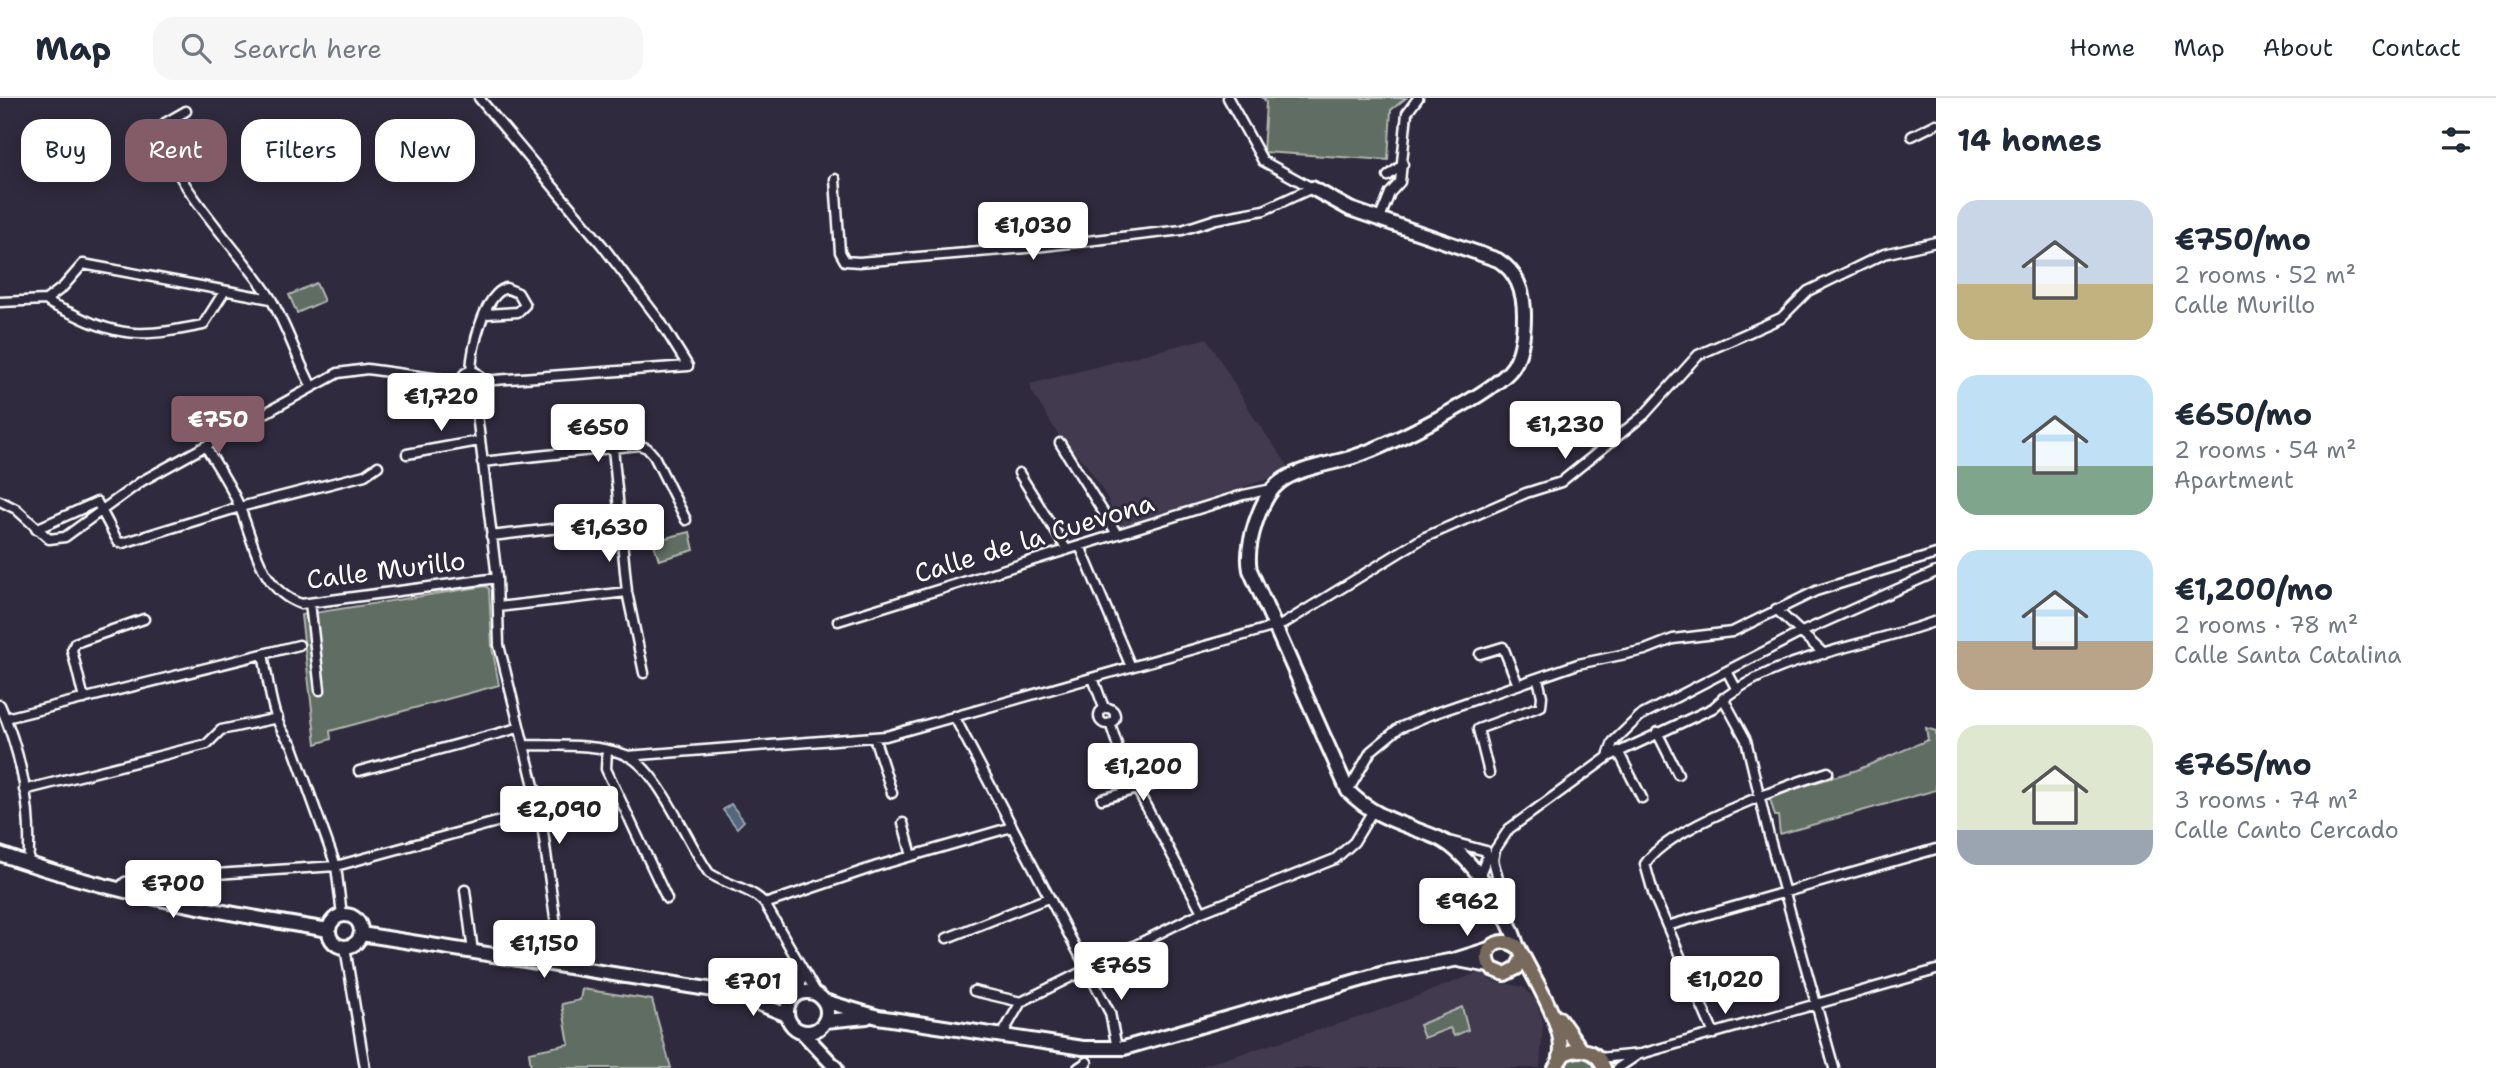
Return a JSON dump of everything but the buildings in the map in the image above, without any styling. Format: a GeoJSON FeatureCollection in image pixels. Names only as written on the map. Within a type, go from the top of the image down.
{"type":"FeatureCollection","features":[{"type":"Feature","properties":{"kind":"main road"},"geometry":{"type":"LineString","coordinates":[[1312,188],[1350,208],[1484,254],[1507,265],[1519,283],[1522,297],[1524,314],[1518,357],[1505,376],[1393,443],[1284,479],[1272,489],[1263,508],[1250,543],[1248,560],[1348,791],[1372,812],[1439,839],[1465,860],[1503,914],[1519,951],[1552,1012],[1581,1049],[1602,1063]]}},
{"type":"Feature","properties":{"kind":"main road"},"geometry":{"type":"LineString","coordinates":[[0,854],[116,890],[212,911],[328,930]]}},
{"type":"Feature","properties":{"kind":"main road"},"geometry":{"type":"LineString","coordinates":[[1490,966],[1494,945],[1503,930],[1503,914]]}},
{"type":"Feature","properties":{"kind":"main road"},"geometry":{"type":"LineString","coordinates":[[342,915],[357,920],[360,934],[355,943],[345,947],[331,940],[328,930],[333,920],[342,915]]}},
{"type":"Feature","properties":{"kind":"main road"},"geometry":{"type":"LineString","coordinates":[[360,934],[733,993],[821,998],[878,1017],[1083,1048],[1121,1048],[1384,973],[1454,960],[1494,945],[1519,951]]}},
{"type":"Feature","properties":{"kind":"main road"},"geometry":{"type":"LineString","coordinates":[[1511,972],[1519,951]]}},
{"type":"Feature","properties":{"kind":"main road"},"geometry":{"type":"LineString","coordinates":[[1454,960],[1490,966],[1500,973],[1511,972],[1535,983]]}},
{"type":"Feature","properties":{"kind":"main road"},"geometry":{"type":"LineString","coordinates":[[733,993],[787,1015],[793,1027],[802,1032],[836,1068]]}},
{"type":"Feature","properties":{"kind":"main road"},"geometry":{"type":"LineString","coordinates":[[787,1015],[797,995]]}},
{"type":"Feature","properties":{"kind":"main road"},"geometry":{"type":"LineString","coordinates":[[821,998],[822,1053]]}},
{"type":"Feature","properties":{"kind":"main road"},"geometry":{"type":"LineString","coordinates":[[1552,1012],[1563,1045],[1557,1063]]}},
{"type":"Feature","properties":{"kind":"main road"},"geometry":{"type":"LineString","coordinates":[[802,1032],[821,1025],[878,1017]]}},
{"type":"Feature","properties":{"kind":"main road"},"geometry":{"type":"LineString","coordinates":[[1557,1063],[1581,1049]]}},
{"type":"Feature","properties":{"kind":"street"},"geometry":{"type":"LineString","coordinates":[[0,501],[16,509],[49,539],[65,537],[100,513],[117,496],[338,373],[355,369],[462,382],[468,389],[474,390],[481,381],[688,366],[660,321],[602,245],[479,98]]}},
{"type":"Feature","properties":{"kind":"street"},"geometry":{"type":"LineString","coordinates":[[1228,98],[1263,161],[1312,188]]}},
{"type":"Feature","properties":{"kind":"street"},"geometry":{"type":"LineString","coordinates":[[1380,218],[1390,193],[1400,182],[1407,113],[1418,98]]}},
{"type":"Feature","properties":{"kind":"street"},"geometry":{"type":"LineString","coordinates":[[186,111],[165,123],[166,148],[195,201],[225,235],[271,299],[312,387]]}},
{"type":"Feature","properties":{"kind":"street"},"geometry":{"type":"LineString","coordinates":[[1912,136],[1936,124]]}},
{"type":"Feature","properties":{"kind":"street"},"geometry":{"type":"LineString","coordinates":[[1388,176],[1403,164]]}},
{"type":"Feature","properties":{"kind":"street"},"geometry":{"type":"LineString","coordinates":[[835,179],[838,244],[845,261],[859,262],[1026,248],[1182,230],[1216,219],[1264,210],[1312,188]]}},
{"type":"Feature","properties":{"kind":"street"},"geometry":{"type":"LineString","coordinates":[[627,756],[874,737],[1275,626],[1423,538],[1526,493],[1561,482],[1644,415],[1698,355],[1781,318],[1808,291],[1884,254],[1936,242]]}},
{"type":"Feature","properties":{"kind":"street"},"geometry":{"type":"LineString","coordinates":[[47,300],[63,287],[83,264],[271,299]]}},
{"type":"Feature","properties":{"kind":"street"},"geometry":{"type":"LineString","coordinates":[[471,371],[475,338],[486,314],[496,295],[506,288],[518,293],[525,305],[518,312],[486,314]]}},
{"type":"Feature","properties":{"kind":"street"},"geometry":{"type":"LineString","coordinates":[[0,302],[47,300],[96,326],[119,334],[142,333],[203,325],[224,292]]}},
{"type":"Feature","properties":{"kind":"street"},"geometry":{"type":"LineString","coordinates":[[462,382],[464,374],[471,371],[477,373],[481,381]]}},
{"type":"Feature","properties":{"kind":"street","name":"Calle Murillo"},"geometry":{"type":"LineString","coordinates":[[474,390],[497,578],[499,645],[540,810],[559,954]]}},
{"type":"Feature","properties":{"kind":"street"},"geometry":{"type":"LineString","coordinates":[[407,454],[479,442]]}},
{"type":"Feature","properties":{"kind":"street"},"geometry":{"type":"LineString","coordinates":[[1060,443],[1117,534]]}},
{"type":"Feature","properties":{"kind":"street"},"geometry":{"type":"LineString","coordinates":[[482,462],[639,445],[647,448],[686,520]]}},
{"type":"Feature","properties":{"kind":"street","name":"Calle Murillo"},"geometry":{"type":"LineString","coordinates":[[206,447],[240,507],[251,547],[281,595],[301,604],[497,578]]}},
{"type":"Feature","properties":{"kind":"street"},"geometry":{"type":"LineString","coordinates":[[613,448],[627,592],[644,673]]}},
{"type":"Feature","properties":{"kind":"street"},"geometry":{"type":"LineString","coordinates":[[36,529],[97,502],[100,513],[118,542],[123,543],[240,507],[365,475],[378,467]]}},
{"type":"Feature","properties":{"kind":"street"},"geometry":{"type":"LineString","coordinates":[[1019,473],[1067,550]]}},
{"type":"Feature","properties":{"kind":"street","name":"Calle de la Cuevona"},"geometry":{"type":"LineString","coordinates":[[838,621],[1243,495],[1272,489]]}},
{"type":"Feature","properties":{"kind":"street"},"geometry":{"type":"LineString","coordinates":[[1243,495],[1253,495],[1263,508]]}},
{"type":"Feature","properties":{"kind":"street"},"geometry":{"type":"LineString","coordinates":[[491,536],[620,521]]}},
{"type":"Feature","properties":{"kind":"street"},"geometry":{"type":"LineString","coordinates":[[1080,546],[1131,667]]}},
{"type":"Feature","properties":{"kind":"street"},"geometry":{"type":"LineString","coordinates":[[1348,791],[1371,751],[1399,728],[1578,664],[1645,650],[1672,639],[1732,632],[1816,591],[1936,554]]}},
{"type":"Feature","properties":{"kind":"street"},"geometry":{"type":"LineString","coordinates":[[1608,757],[1613,742],[1640,716],[1802,632],[1936,572]]}},
{"type":"Feature","properties":{"kind":"street"},"geometry":{"type":"LineString","coordinates":[[498,607],[627,592]]}},
{"type":"Feature","properties":{"kind":"street"},"geometry":{"type":"LineString","coordinates":[[310,603],[320,690]]}},
{"type":"Feature","properties":{"kind":"street"},"geometry":{"type":"LineString","coordinates":[[1776,609],[1824,654]]}},
{"type":"Feature","properties":{"kind":"street"},"geometry":{"type":"LineString","coordinates":[[84,699],[72,650],[75,643],[144,620]]}},
{"type":"Feature","properties":{"kind":"street"},"geometry":{"type":"LineString","coordinates":[[1465,860],[1486,851],[1500,841],[1522,816],[1608,757],[1713,708],[1737,690],[1786,666],[1936,621]]}},
{"type":"Feature","properties":{"kind":"street"},"geometry":{"type":"LineString","coordinates":[[6,718],[299,645]]}},
{"type":"Feature","properties":{"kind":"street"},"geometry":{"type":"LineString","coordinates":[[1480,654],[1503,647],[1518,685]]}},
{"type":"Feature","properties":{"kind":"street"},"geometry":{"type":"LineString","coordinates":[[263,654],[284,737],[292,744],[336,866],[342,915]]}},
{"type":"Feature","properties":{"kind":"street"},"geometry":{"type":"LineString","coordinates":[[1727,671],[1737,690]]}},
{"type":"Feature","properties":{"kind":"street"},"geometry":{"type":"LineString","coordinates":[[1093,678],[1104,708],[1099,718],[1110,723],[1117,744]]}},
{"type":"Feature","properties":{"kind":"street"},"geometry":{"type":"LineString","coordinates":[[1489,773],[1478,729],[1541,706],[1538,679]]}},
{"type":"Feature","properties":{"kind":"street"},"geometry":{"type":"LineString","coordinates":[[1723,698],[1746,740],[1834,1068]]}},
{"type":"Feature","properties":{"kind":"street"},"geometry":{"type":"LineString","coordinates":[[0,705],[6,718],[24,790],[28,864]]}},
{"type":"Feature","properties":{"kind":"street"},"geometry":{"type":"LineString","coordinates":[[954,716],[1110,1013],[1121,1048]]}},
{"type":"Feature","properties":{"kind":"street"},"geometry":{"type":"LineString","coordinates":[[24,790],[207,744],[221,730],[278,718]]}},
{"type":"Feature","properties":{"kind":"street"},"geometry":{"type":"LineString","coordinates":[[359,771],[519,728]]}},
{"type":"Feature","properties":{"kind":"street"},"geometry":{"type":"LineString","coordinates":[[1657,732],[1678,774]]}},
{"type":"Feature","properties":{"kind":"street"},"geometry":{"type":"LineString","coordinates":[[874,737],[892,793]]}},
{"type":"Feature","properties":{"kind":"street"},"geometry":{"type":"LineString","coordinates":[[524,745],[607,750],[627,756],[649,771],[709,873],[721,882],[759,897],[821,998]]}},
{"type":"Feature","properties":{"kind":"street"},"geometry":{"type":"LineString","coordinates":[[607,750],[606,769],[667,899]]}},
{"type":"Feature","properties":{"kind":"street"},"geometry":{"type":"LineString","coordinates":[[1618,751],[1642,798]]}},
{"type":"Feature","properties":{"kind":"street"},"geometry":{"type":"LineString","coordinates":[[649,771],[653,759],[660,754]]}},
{"type":"Feature","properties":{"kind":"street"},"geometry":{"type":"LineString","coordinates":[[1714,1034],[1667,926],[1645,864],[1663,847],[1759,795],[1828,772]]}},
{"type":"Feature","properties":{"kind":"street"},"geometry":{"type":"LineString","coordinates":[[1102,800],[1176,778]]}},
{"type":"Feature","properties":{"kind":"street"},"geometry":{"type":"LineString","coordinates":[[1137,789],[1202,912]]}},
{"type":"Feature","properties":{"kind":"street"},"geometry":{"type":"LineString","coordinates":[[116,890],[125,882],[142,879],[336,866],[540,810]]}},
{"type":"Feature","properties":{"kind":"street"},"geometry":{"type":"LineString","coordinates":[[1002,1035],[1021,1002],[1202,912],[1335,859],[1354,842],[1372,812]]}},
{"type":"Feature","properties":{"kind":"street"},"geometry":{"type":"LineString","coordinates":[[903,822],[912,856]]}},
{"type":"Feature","properties":{"kind":"street"},"geometry":{"type":"LineString","coordinates":[[765,904],[1012,827]]}},
{"type":"Feature","properties":{"kind":"street"},"geometry":{"type":"LineString","coordinates":[[1439,839],[1486,851]]}},
{"type":"Feature","properties":{"kind":"street"},"geometry":{"type":"LineString","coordinates":[[1500,841],[1493,860],[1503,898],[1503,914]]}},
{"type":"Feature","properties":{"kind":"street"},"geometry":{"type":"LineString","coordinates":[[1667,926],[1936,849]]}},
{"type":"Feature","properties":{"kind":"street"},"geometry":{"type":"LineString","coordinates":[[1479,877],[1488,857],[1486,851]]}},
{"type":"Feature","properties":{"kind":"street"},"geometry":{"type":"LineString","coordinates":[[465,890],[473,952]]}},
{"type":"Feature","properties":{"kind":"street"},"geometry":{"type":"LineString","coordinates":[[947,938],[1048,898]]}},
{"type":"Feature","properties":{"kind":"street"},"geometry":{"type":"LineString","coordinates":[[345,947],[365,1068]]}},
{"type":"Feature","properties":{"kind":"street"},"geometry":{"type":"LineString","coordinates":[[797,995],[801,967]]}},
{"type":"Feature","properties":{"kind":"street"},"geometry":{"type":"LineString","coordinates":[[1602,1063],[1714,1034],[1936,970]]}},
{"type":"Feature","properties":{"kind":"street"},"geometry":{"type":"LineString","coordinates":[[974,991],[1021,1002]]}},
{"type":"Feature","properties":{"kind":"street"},"geometry":{"type":"LineString","coordinates":[[1618,1068],[1641,1054]]}},
{"type":"Feature","properties":{"kind":"street"},"geometry":{"type":"LineString","coordinates":[[1078,1068],[1087,1062]]}},
{"type":"Feature","properties":{"kind":"shaded area"},"geometry":{"type":"Polygon","coordinates":[[[1207,338],[1255,419],[1292,471],[1117,528],[1108,499],[1086,464],[1061,439],[1032,392],[1030,384],[1207,338]]]}},
{"type":"Feature","properties":{"kind":"shaded area"},"geometry":{"type":"Polygon","coordinates":[[[1480,972],[1494,982],[1524,987],[1536,1001],[1543,1022],[1540,1068],[1195,1068],[1367,1015],[1480,972]]]}},
{"type":"Feature","properties":{"kind":"green space"},"geometry":{"type":"Polygon","coordinates":[[[1263,98],[1406,98],[1391,110],[1388,160],[1263,152],[1266,102],[1263,98]]]}},
{"type":"Feature","properties":{"kind":"green space"},"geometry":{"type":"Polygon","coordinates":[[[316,283],[324,301],[297,313],[289,295],[316,283]]]}},
{"type":"Feature","properties":{"kind":"green space"},"geometry":{"type":"Polygon","coordinates":[[[690,532],[694,550],[659,560],[653,541],[690,532]]]}},
{"type":"Feature","properties":{"kind":"green space"},"geometry":{"type":"Polygon","coordinates":[[[486,586],[489,589],[492,647],[499,685],[330,731],[331,739],[316,744],[301,615],[486,586]]]}},
{"type":"Feature","properties":{"kind":"green space"},"geometry":{"type":"Polygon","coordinates":[[[1926,728],[1936,731],[1936,790],[1780,834],[1778,816],[1775,816],[1770,799],[1774,795],[1857,770],[1928,740],[1926,728]]]}},
{"type":"Feature","properties":{"kind":"green space"},"geometry":{"type":"Polygon","coordinates":[[[582,989],[652,1000],[671,1068],[531,1068],[529,1052],[569,1044],[562,1004],[580,1000],[582,989]]]}},
{"type":"Feature","properties":{"kind":"green space"},"geometry":{"type":"Polygon","coordinates":[[[1462,1007],[1468,1030],[1454,1036],[1450,1028],[1424,1038],[1419,1025],[1462,1007]]]}},
{"type":"Feature","properties":{"kind":"green space"},"geometry":{"type":"Polygon","coordinates":[[[1578,1054],[1593,1058],[1599,1068],[1561,1068],[1565,1061],[1578,1054]]]}},
{"type":"Feature","properties":{"kind":"water"},"geometry":{"type":"Polygon","coordinates":[[[731,804],[744,821],[737,828],[723,810],[731,804]]]}}]}
